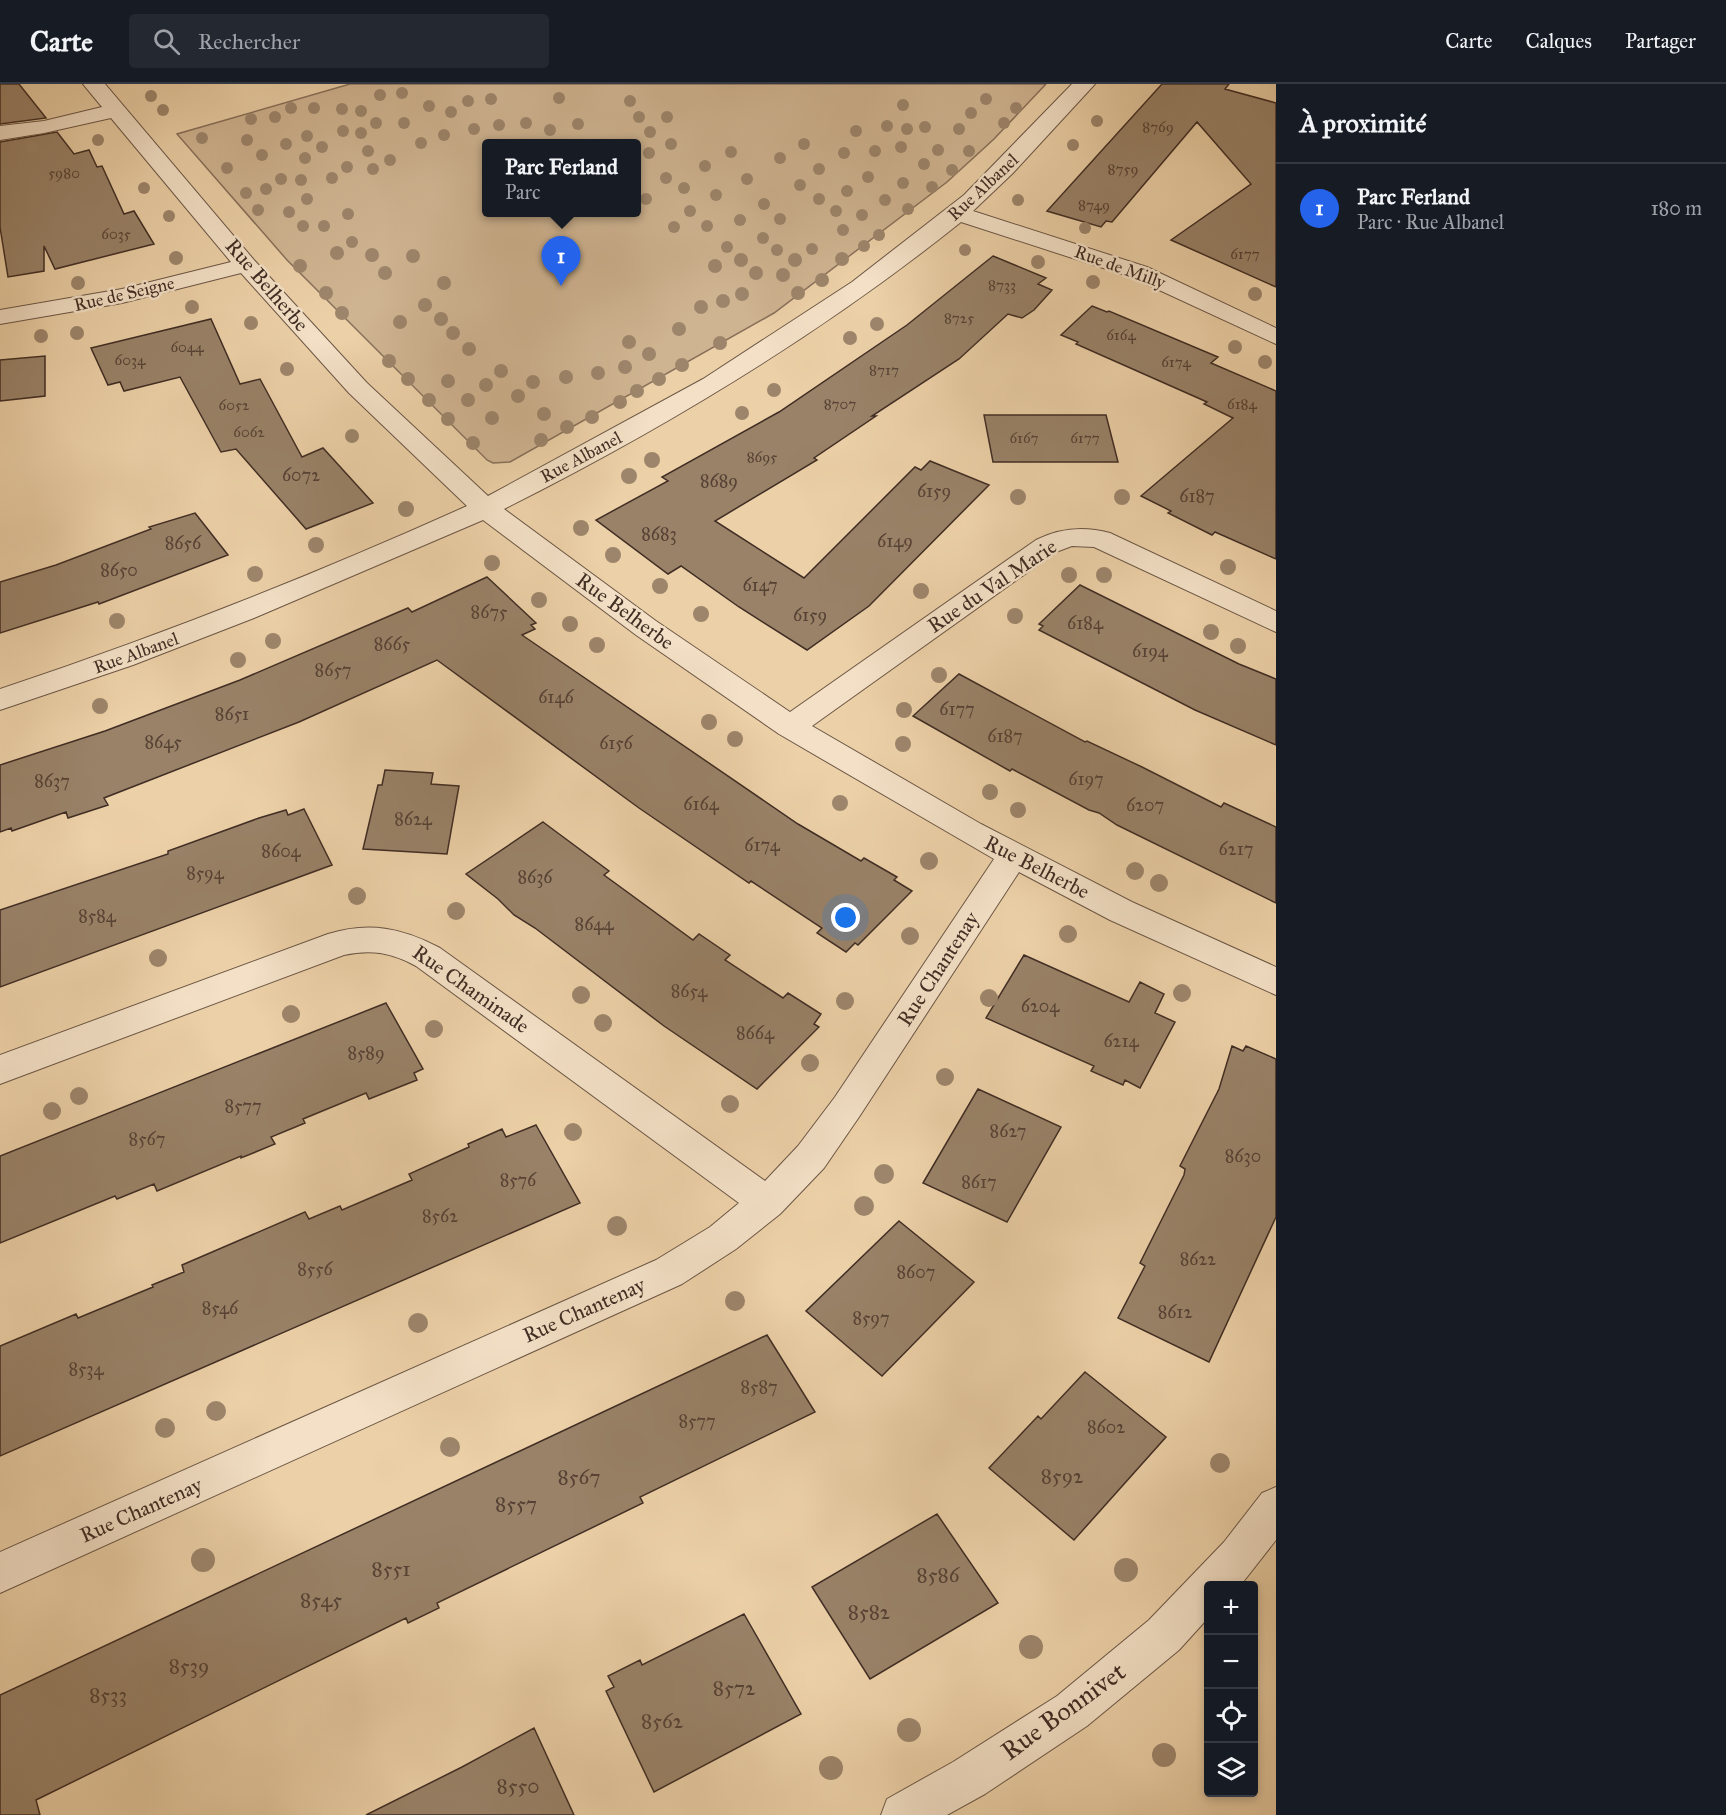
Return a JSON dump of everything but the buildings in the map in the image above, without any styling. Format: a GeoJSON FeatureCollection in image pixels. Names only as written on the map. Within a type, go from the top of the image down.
{"type":"FeatureCollection","features":[{"type":"Feature","properties":{"kind":"street","name":"Rue Belherbe"},"geometry":{"type":"LineString","coordinates":[[94,84],[246,265],[358,388],[485,508],[646,628],[790,727],[1013,855],[1121,911],[1276,982]]}},
{"type":"Feature","properties":{"kind":"street","name":"Rue Albanel"},"geometry":{"type":"LineString","coordinates":[[0,700],[213,624],[320,582],[485,508],[679,405],[868,283],[957,213],[1084,84]]}},
{"type":"Feature","properties":{"kind":"street"},"geometry":{"type":"LineString","coordinates":[[0,133],[44,127],[117,110]]}},
{"type":"Feature","properties":{"kind":"street","name":"Rue de Milly"},"geometry":{"type":"LineString","coordinates":[[957,213],[1139,272],[1276,337]]}},
{"type":"Feature","properties":{"kind":"street","name":"Rue de Seigne"},"geometry":{"type":"LineString","coordinates":[[0,317],[122,296],[246,265]]}},
{"type":"Feature","properties":{"kind":"street","name":"Rue du Val Marie"},"geometry":{"type":"LineString","coordinates":[[790,727],[1046,546],[1061,538],[1080,536],[1100,540],[1276,622]]}},
{"type":"Feature","properties":{"kind":"street","name":"Rue Chantenay"},"geometry":{"type":"LineString","coordinates":[[0,1573],[669,1272],[723,1239],[767,1203],[811,1156],[847,1107],[1013,855]]}},
{"type":"Feature","properties":{"kind":"street","name":"Rue Chaminade"},"geometry":{"type":"LineString","coordinates":[[0,1070],[340,943],[361,938],[384,939],[406,944],[428,957],[767,1203]]}},
{"type":"Feature","properties":{"kind":"street","name":"Rue Bonnivet"},"geometry":{"type":"LineString","coordinates":[[1216,1581],[1239,1556],[1276,1508]]}},
{"type":"Feature","properties":{"kind":"street","name":"Rue Bonnivet"},"geometry":{"type":"LineString","coordinates":[[903,1815],[969,1778],[1072,1711],[1164,1635],[1204,1593]]}},
{"type":"Feature","properties":{"kind":"shaded area"},"geometry":{"type":"Polygon","coordinates":[[[350,84],[1046,84],[994,139],[947,182],[774,313],[510,462],[493,463],[487,460],[287,260],[177,134],[350,84]]]}},
{"type":"Feature","properties":{"kind":"place","name":"Parc Ferland"},"geometry":{"type":"Point","coordinates":[561,286]}}]}
